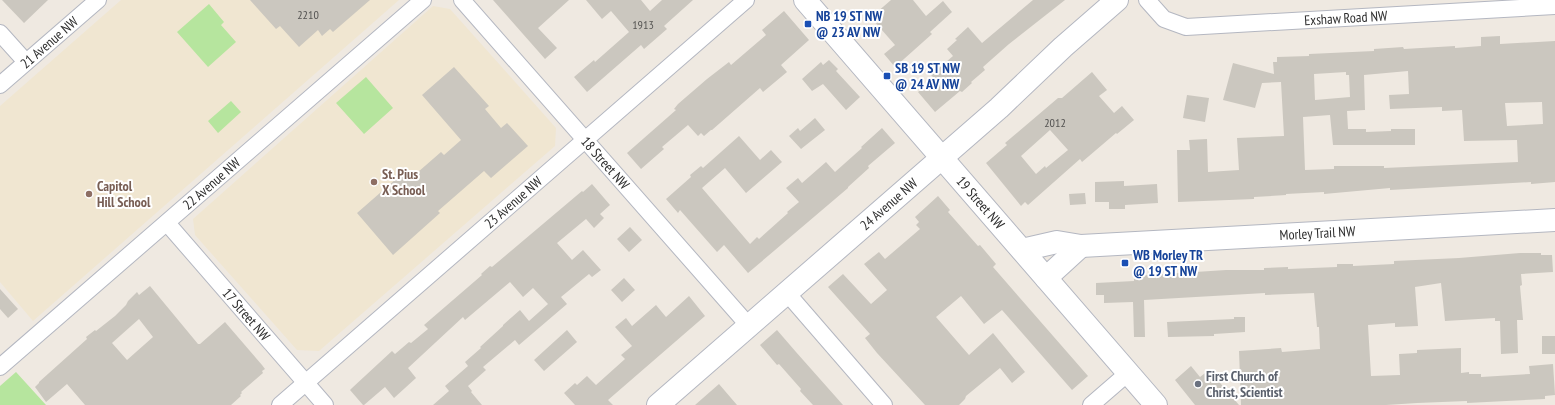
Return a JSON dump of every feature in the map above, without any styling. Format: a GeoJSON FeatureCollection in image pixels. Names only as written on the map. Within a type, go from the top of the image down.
{"type":"FeatureCollection","features":[{"type":"Feature","properties":{"kind":"street","name":"21 Avenue NW"},"geometry":{"type":"LineString","coordinates":[[0,85],[98,0]]}},
{"type":"Feature","properties":{"kind":"street","name":"22 Avenue NW"},"geometry":{"type":"LineString","coordinates":[[0,367],[423,0]]}},
{"type":"Feature","properties":{"kind":"street","name":"18 Street NW"},"geometry":{"type":"LineString","coordinates":[[462,0],[749,326]]}},
{"type":"Feature","properties":{"kind":"street","name":"23 Avenue NW"},"geometry":{"type":"LineString","coordinates":[[280,405],[746,0]]}},
{"type":"Feature","properties":{"kind":"street","name":"19 Street NW"},"geometry":{"type":"LineString","coordinates":[[805,0],[1156,405]]}},
{"type":"Feature","properties":{"kind":"street","name":"24 Avenue NW"},"geometry":{"type":"LineString","coordinates":[[658,405],[999,108],[1063,47],[1117,0]]}},
{"type":"Feature","properties":{"kind":"street","name":"Exshaw Road NW"},"geometry":{"type":"LineString","coordinates":[[1147,0],[1164,19],[1186,27],[1428,12],[1555,6]]}},
{"type":"Feature","properties":{"kind":"street"},"geometry":{"type":"LineString","coordinates":[[1428,12],[1443,0]]}},
{"type":"Feature","properties":{"kind":"street"},"geometry":{"type":"LineString","coordinates":[[0,33],[26,62]]}},
{"type":"Feature","properties":{"kind":"street","name":"Morley Trail NW"},"geometry":{"type":"LineString","coordinates":[[1022,250],[1057,242],[1081,246],[1555,220]]}},
{"type":"Feature","properties":{"kind":"street","name":"17 Street NW"},"geometry":{"type":"LineString","coordinates":[[167,223],[325,405]]}},
{"type":"Feature","properties":{"kind":"street"},"geometry":{"type":"LineString","coordinates":[[1046,278],[1081,246]]}},
{"type":"Feature","properties":{"kind":"street"},"geometry":{"type":"LineString","coordinates":[[787,293],[884,405]]}},
{"type":"Feature","properties":{"kind":"street"},"geometry":{"type":"LineString","coordinates":[[1091,405],[1128,373]]}},
{"type":"Feature","properties":{"kind":"shaded area","name":"Capitol Hill School"},"geometry":{"type":"Polygon","coordinates":[[[121,0],[399,0],[33,321],[0,282],[0,106],[121,0]]]}},
{"type":"Feature","properties":{"kind":"shaded area","name":"St. Pius X School"},"geometry":{"type":"Polygon","coordinates":[[[433,6],[450,9],[556,128],[555,146],[319,351],[297,350],[195,235],[193,219],[433,6]]]}},
{"type":"Feature","properties":{"kind":"green space"},"geometry":{"type":"Polygon","coordinates":[[[209,4],[224,22],[221,25],[236,42],[208,67],[177,32],[209,4]]]}},
{"type":"Feature","properties":{"kind":"green space"},"geometry":{"type":"Polygon","coordinates":[[[366,77],[393,108],[364,134],[336,103],[366,77]]]}},
{"type":"Feature","properties":{"kind":"green space"},"geometry":{"type":"Polygon","coordinates":[[[231,101],[241,112],[218,133],[208,121],[231,101]]]}},
{"type":"Feature","properties":{"kind":"green space"},"geometry":{"type":"Polygon","coordinates":[[[16,372],[46,405],[0,405],[0,386],[16,372]]]}},
{"type":"Feature","properties":{"kind":"building"},"geometry":{"type":"Polygon","coordinates":[[[2,0],[48,0],[24,23],[2,0]]]}},
{"type":"Feature","properties":{"kind":"building"},"geometry":{"type":"Polygon","coordinates":[[[250,0],[370,0],[333,32],[330,29],[322,36],[318,30],[299,47],[280,26],[276,29],[250,0]]]}},
{"type":"Feature","properties":{"kind":"building"},"geometry":{"type":"Polygon","coordinates":[[[493,0],[569,0],[538,28],[557,48],[545,59],[493,0]]]}},
{"type":"Feature","properties":{"kind":"building"},"geometry":{"type":"Polygon","coordinates":[[[586,0],[641,0],[650,11],[662,0],[693,0],[664,26],[667,29],[644,49],[641,45],[587,92],[574,77],[594,60],[595,62],[629,32],[611,11],[602,19],[586,0]]]}},
{"type":"Feature","properties":{"kind":"building"},"geometry":{"type":"Polygon","coordinates":[[[891,0],[913,0],[926,16],[943,1],[952,12],[930,32],[932,34],[895,67],[884,54],[895,45],[874,21],[879,17],[876,13],[891,0]]]}},
{"type":"Feature","properties":{"kind":"building"},"geometry":{"type":"Polygon","coordinates":[[[1033,0],[1065,0],[1009,44],[983,67],[985,70],[971,82],[972,83],[935,112],[918,92],[931,81],[933,77],[931,75],[953,56],[947,49],[957,40],[955,39],[968,27],[982,43],[1033,0]]]}},
{"type":"Feature","properties":{"kind":"building"},"geometry":{"type":"Polygon","coordinates":[[[784,11],[809,40],[781,65],[787,72],[763,92],[760,88],[704,136],[701,133],[698,136],[688,125],[662,147],[664,149],[641,169],[627,153],[676,110],[674,109],[678,104],[707,79],[729,62],[731,65],[766,35],[762,30],[784,11]]]}},
{"type":"Feature","properties":{"kind":"building"},"geometry":{"type":"Polygon","coordinates":[[[1500,36],[1500,44],[1555,41],[1555,182],[1390,190],[1390,188],[1324,194],[1324,192],[1286,194],[1254,197],[1254,199],[1178,202],[1177,150],[1190,150],[1189,140],[1207,139],[1208,172],[1239,170],[1237,138],[1284,136],[1281,82],[1262,83],[1255,108],[1223,100],[1233,63],[1274,74],[1273,62],[1277,62],[1277,57],[1374,51],[1374,49],[1403,47],[1404,49],[1481,46],[1481,37],[1500,36]],[[1408,71],[1364,75],[1365,110],[1347,111],[1348,129],[1366,129],[1366,132],[1391,131],[1391,129],[1415,129],[1415,145],[1333,145],[1330,115],[1303,117],[1305,170],[1334,169],[1334,166],[1384,166],[1384,168],[1518,162],[1517,140],[1464,141],[1462,110],[1442,111],[1442,107],[1390,109],[1389,95],[1409,94],[1408,71]],[[1346,72],[1314,74],[1315,100],[1350,97],[1349,75],[1346,75],[1346,72]],[[1542,102],[1505,103],[1507,126],[1543,124],[1542,102]]]}},
{"type":"Feature","properties":{"kind":"building"},"geometry":{"type":"Polygon","coordinates":[[[829,60],[838,69],[836,71],[860,97],[846,110],[823,84],[812,91],[802,79],[821,62],[823,65],[829,60]]]}},
{"type":"Feature","properties":{"kind":"building"},"geometry":{"type":"Polygon","coordinates":[[[454,67],[489,106],[485,109],[501,128],[507,123],[528,146],[491,178],[484,171],[438,211],[440,213],[393,255],[357,213],[404,172],[410,179],[441,152],[444,155],[461,140],[422,95],[454,67]]]}},
{"type":"Feature","properties":{"kind":"building"},"geometry":{"type":"Polygon","coordinates":[[[1092,72],[1107,90],[1099,96],[1114,113],[1122,106],[1134,120],[1082,162],[1080,159],[1028,205],[1025,202],[1021,206],[986,163],[1007,145],[1005,143],[1058,98],[1062,98],[1092,72]],[[1050,130],[1021,156],[1036,174],[1068,150],[1050,130]]]}},
{"type":"Feature","properties":{"kind":"building"},"geometry":{"type":"Polygon","coordinates":[[[1187,95],[1209,98],[1205,122],[1183,118],[1187,95]]]}},
{"type":"Feature","properties":{"kind":"building"},"geometry":{"type":"Polygon","coordinates":[[[815,118],[825,130],[801,149],[789,136],[798,128],[800,131],[815,118]]]}},
{"type":"Feature","properties":{"kind":"building"},"geometry":{"type":"Polygon","coordinates":[[[882,128],[895,143],[868,166],[869,168],[848,188],[748,273],[724,245],[717,252],[680,210],[678,213],[666,199],[691,177],[690,175],[701,166],[703,168],[739,136],[760,160],[771,150],[782,162],[746,193],[725,168],[702,188],[750,244],[757,237],[759,239],[799,202],[786,188],[798,178],[802,183],[826,162],[835,172],[882,128]]]}},
{"type":"Feature","properties":{"kind":"building"},"geometry":{"type":"Polygon","coordinates":[[[1124,181],[1124,186],[1157,184],[1158,203],[1125,205],[1125,209],[1109,209],[1109,202],[1095,202],[1095,182],[1124,181]]]}},
{"type":"Feature","properties":{"kind":"building"},"geometry":{"type":"Polygon","coordinates":[[[592,184],[610,205],[600,214],[604,218],[594,228],[586,219],[557,243],[572,260],[583,250],[601,270],[592,277],[589,274],[561,297],[567,304],[519,345],[515,340],[483,367],[486,370],[468,386],[482,405],[433,405],[449,391],[445,386],[468,366],[465,362],[520,310],[529,321],[548,304],[533,288],[523,297],[510,282],[465,320],[463,317],[408,368],[416,378],[394,398],[385,387],[363,405],[350,390],[352,388],[392,351],[395,354],[428,329],[424,325],[482,275],[481,274],[490,266],[492,267],[592,184]]]}},
{"type":"Feature","properties":{"kind":"building"},"geometry":{"type":"Polygon","coordinates":[[[1085,193],[1086,204],[1070,205],[1069,194],[1085,193]]]}},
{"type":"Feature","properties":{"kind":"building"},"geometry":{"type":"Polygon","coordinates":[[[938,196],[950,210],[948,212],[996,264],[993,267],[1088,376],[1072,390],[1002,310],[984,324],[961,296],[936,317],[969,355],[993,333],[1025,372],[1012,383],[1000,368],[966,396],[959,405],[925,405],[877,353],[865,338],[870,334],[828,287],[843,274],[871,304],[887,290],[864,264],[879,252],[885,259],[920,229],[916,225],[919,222],[915,217],[938,196]]]}},
{"type":"Feature","properties":{"kind":"building"},"geometry":{"type":"Polygon","coordinates":[[[630,227],[642,240],[629,252],[617,239],[630,227]]]}},
{"type":"Feature","properties":{"kind":"building"},"geometry":{"type":"Polygon","coordinates":[[[1541,253],[1541,255],[1552,255],[1553,272],[1521,274],[1522,285],[1520,286],[1523,320],[1517,320],[1518,353],[1501,354],[1500,321],[1495,321],[1495,318],[1445,321],[1441,283],[1415,287],[1418,326],[1395,327],[1395,323],[1368,325],[1371,376],[1400,375],[1399,354],[1417,353],[1417,350],[1461,348],[1461,373],[1469,372],[1469,374],[1481,374],[1481,377],[1530,374],[1529,366],[1553,364],[1555,395],[1545,396],[1545,399],[1386,405],[1241,405],[1239,351],[1281,348],[1282,352],[1320,349],[1319,327],[1317,327],[1314,293],[1265,295],[1265,293],[1144,300],[1145,337],[1134,337],[1133,302],[1104,303],[1104,295],[1096,295],[1096,283],[1134,281],[1134,276],[1226,270],[1264,270],[1264,268],[1288,267],[1288,269],[1337,267],[1337,264],[1353,264],[1353,266],[1394,264],[1394,261],[1541,253]]]}},
{"type":"Feature","properties":{"kind":"building"},"geometry":{"type":"Polygon","coordinates":[[[624,278],[635,290],[622,302],[611,290],[624,278]]]}},
{"type":"Feature","properties":{"kind":"building"},"geometry":{"type":"Polygon","coordinates":[[[150,286],[198,344],[200,344],[225,322],[265,369],[262,371],[263,373],[241,392],[241,396],[231,405],[85,405],[67,384],[46,402],[35,387],[39,382],[87,339],[86,337],[115,316],[137,292],[139,295],[150,286]],[[139,319],[112,343],[127,360],[153,337],[139,319]]]}},
{"type":"Feature","properties":{"kind":"building"},"geometry":{"type":"Polygon","coordinates":[[[0,289],[18,309],[8,318],[0,309],[0,289]]]}},
{"type":"Feature","properties":{"kind":"building"},"geometry":{"type":"Polygon","coordinates":[[[689,296],[705,316],[608,400],[613,405],[575,405],[564,393],[575,383],[577,385],[587,376],[596,385],[625,359],[621,355],[632,346],[615,327],[626,318],[632,326],[656,305],[666,317],[689,296]]]}},
{"type":"Feature","properties":{"kind":"building"},"geometry":{"type":"Polygon","coordinates":[[[1234,317],[1245,317],[1245,332],[1214,334],[1214,336],[1168,337],[1167,322],[1234,319],[1234,317]]]}},
{"type":"Feature","properties":{"kind":"building"},"geometry":{"type":"Polygon","coordinates":[[[567,330],[577,342],[544,371],[534,360],[567,330]]]}},
{"type":"Feature","properties":{"kind":"building"},"geometry":{"type":"Polygon","coordinates":[[[777,330],[843,405],[813,405],[779,364],[777,365],[760,345],[777,330]]]}},
{"type":"Feature","properties":{"kind":"building"},"geometry":{"type":"Polygon","coordinates":[[[1542,336],[1555,336],[1555,354],[1542,354],[1542,336]]]}},
{"type":"Feature","properties":{"kind":"building","name":"First Church of Christ, Scientist"},"geometry":{"type":"Polygon","coordinates":[[[1191,366],[1200,377],[1209,370],[1239,405],[1195,405],[1175,380],[1191,366]]]}},
{"type":"Feature","properties":{"kind":"building"},"geometry":{"type":"Polygon","coordinates":[[[719,384],[737,405],[695,405],[719,384]]]}},
{"type":"Feature","properties":{"kind":"place","name":"NB 19 ST NW @ 23 AV NW"},"geometry":{"type":"Point","coordinates":[808,24]}},
{"type":"Feature","properties":{"kind":"place","name":"SB 19 ST NW @ 24 AV NW"},"geometry":{"type":"Point","coordinates":[887,76]}},
{"type":"Feature","properties":{"kind":"place","name":"St. Pius X School"},"geometry":{"type":"Point","coordinates":[374,182]}},
{"type":"Feature","properties":{"kind":"place","name":"Capitol Hill School"},"geometry":{"type":"Point","coordinates":[89,194]}},
{"type":"Feature","properties":{"kind":"place","name":"WB Morley TR @ 19 ST NW"},"geometry":{"type":"Point","coordinates":[1125,263]}},
{"type":"Feature","properties":{"kind":"place","name":"First Church of Christ, Scientist"},"geometry":{"type":"Point","coordinates":[1198,384]}}]}
